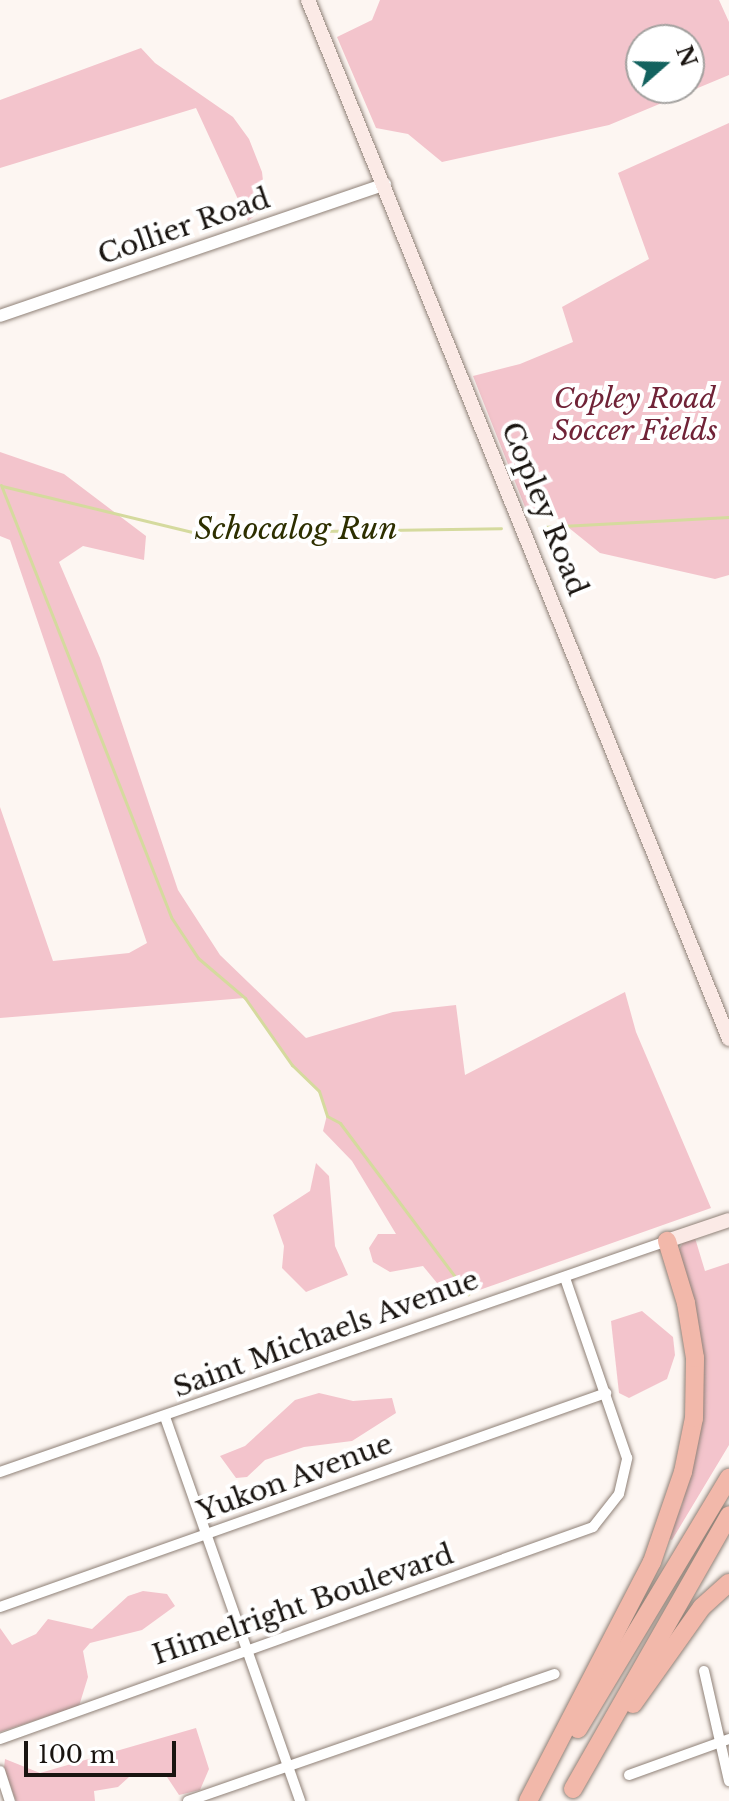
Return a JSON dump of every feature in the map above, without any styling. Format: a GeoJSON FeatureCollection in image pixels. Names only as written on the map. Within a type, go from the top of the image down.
{"type":"FeatureCollection","features":[{"type":"Feature","properties":{"kind":"highway"},"geometry":{"type":"LineString","coordinates":[[530,1801],[652,1562],[683,1472],[694,1418],[695,1358],[686,1303],[667,1241]]}},
{"type":"Feature","properties":{"kind":"highway"},"geometry":{"type":"LineString","coordinates":[[530,1801],[615,1673],[729,1478]]}},
{"type":"Feature","properties":{"kind":"highway"},"geometry":{"type":"LineString","coordinates":[[569,1795],[729,1515]]}},
{"type":"Feature","properties":{"kind":"highway"},"geometry":{"type":"LineString","coordinates":[[569,1795],[702,1607],[729,1583]]}},
{"type":"Feature","properties":{"kind":"main road","name":"Copley Road"},"geometry":{"type":"LineString","coordinates":[[308,0],[729,1039]]}},
{"type":"Feature","properties":{"kind":"main road"},"geometry":{"type":"LineString","coordinates":[[667,1241],[729,1220]]}},
{"type":"Feature","properties":{"kind":"street","name":"Collier Road"},"geometry":{"type":"LineString","coordinates":[[0,316],[385,184]]}},
{"type":"Feature","properties":{"kind":"street","name":"Saint Michaels Avenue"},"geometry":{"type":"LineString","coordinates":[[0,1472],[165,1417],[468,1307],[565,1278],[667,1241]]}},
{"type":"Feature","properties":{"kind":"street"},"geometry":{"type":"LineString","coordinates":[[565,1278],[606,1393]]}},
{"type":"Feature","properties":{"kind":"street","name":"Himelright Boulevard"},"geometry":{"type":"LineString","coordinates":[[0,1739],[593,1527],[613,1505],[627,1458],[606,1393]]}},
{"type":"Feature","properties":{"kind":"street","name":"Yukon Avenue"},"geometry":{"type":"LineString","coordinates":[[0,1607],[606,1393]]}},
{"type":"Feature","properties":{"kind":"street"},"geometry":{"type":"LineString","coordinates":[[165,1417],[300,1801]]}},
{"type":"Feature","properties":{"kind":"street"},"geometry":{"type":"LineString","coordinates":[[704,1671],[725,1740],[729,1781]]}},
{"type":"Feature","properties":{"kind":"street"},"geometry":{"type":"LineString","coordinates":[[188,1801],[555,1674]]}},
{"type":"Feature","properties":{"kind":"street"},"geometry":{"type":"LineString","coordinates":[[629,1775],[725,1740]]}},
{"type":"Feature","properties":{"kind":"street"},"geometry":{"type":"LineString","coordinates":[[0,1771],[10,1801]]}},
{"type":"Feature","properties":{"kind":"green space"},"geometry":{"type":"Polygon","coordinates":[[[380,0],[719,0],[729,22],[729,75],[705,85],[705,24],[625,24],[625,104],[659,104],[609,125],[442,162],[408,134],[376,128],[337,37],[372,20],[380,0]]]}},
{"type":"Feature","properties":{"kind":"green space"},"geometry":{"type":"Polygon","coordinates":[[[141,48],[155,63],[233,117],[249,139],[262,172],[266,207],[248,221],[196,108],[0,168],[0,100],[141,48]]]}},
{"type":"Feature","properties":{"kind":"green space","name":"Copley Road Soccer Fields"},"geometry":{"type":"Polygon","coordinates":[[[729,123],[729,575],[715,579],[600,553],[553,515],[529,517],[473,376],[520,364],[573,342],[562,307],[649,259],[618,173],[729,123]]]}},
{"type":"Feature","properties":{"kind":"green space"},"geometry":{"type":"Polygon","coordinates":[[[0,452],[64,474],[146,536],[144,560],[83,546],[59,562],[100,658],[178,890],[220,955],[306,1038],[393,1012],[456,1005],[465,1075],[625,992],[636,1032],[711,1208],[468,1294],[437,1283],[423,1266],[390,1272],[373,1262],[369,1248],[378,1234],[396,1234],[352,1161],[323,1131],[327,1115],[319,1091],[292,1065],[245,998],[0,1018],[0,807],[53,961],[129,953],[147,943],[10,540],[0,536],[0,452]]]}},
{"type":"Feature","properties":{"kind":"green space"},"geometry":{"type":"Polygon","coordinates":[[[316,1163],[329,1176],[335,1246],[348,1275],[306,1292],[282,1268],[284,1246],[273,1215],[310,1191],[316,1163]]]}},
{"type":"Feature","properties":{"kind":"green space"},"geometry":{"type":"Polygon","coordinates":[[[695,1238],[705,1271],[729,1263],[729,1445],[672,1540],[667,1538],[682,1505],[698,1436],[677,1253],[684,1241],[695,1238]]]}},
{"type":"Feature","properties":{"kind":"green space"},"geometry":{"type":"Polygon","coordinates":[[[642,1311],[673,1337],[675,1355],[667,1379],[629,1398],[619,1393],[611,1321],[642,1311]]]}},
{"type":"Feature","properties":{"kind":"green space"},"geometry":{"type":"Polygon","coordinates":[[[319,1393],[353,1401],[392,1398],[396,1413],[352,1441],[304,1447],[265,1460],[247,1477],[236,1478],[220,1456],[245,1446],[295,1400],[319,1393]]]}},
{"type":"Feature","properties":{"kind":"green space"},"geometry":{"type":"Polygon","coordinates":[[[143,1591],[167,1594],[175,1606],[142,1630],[90,1643],[83,1651],[88,1677],[79,1706],[0,1732],[0,1628],[12,1645],[36,1634],[48,1619],[92,1629],[128,1596],[143,1591]]]}},
{"type":"Feature","properties":{"kind":"green space"},"geometry":{"type":"Polygon","coordinates":[[[196,1728],[209,1769],[200,1790],[179,1795],[167,1777],[129,1777],[118,1787],[94,1791],[95,1801],[16,1801],[4,1768],[5,1759],[40,1773],[196,1728]]]}},
{"type":"Feature","properties":{"kind":"waterway"},"geometry":{"type":"LineString","coordinates":[[1,485],[171,917],[198,958],[245,998],[292,1065],[319,1091],[327,1116],[340,1123],[468,1294]]}},
{"type":"Feature","properties":{"kind":"waterway","name":"Schocalog Run"},"geometry":{"type":"LineString","coordinates":[[2,486],[197,533],[501,528]]}},
{"type":"Feature","properties":{"kind":"waterway","name":"Schocalog Run"},"geometry":{"type":"LineString","coordinates":[[543,527],[729,517]]}}]}
